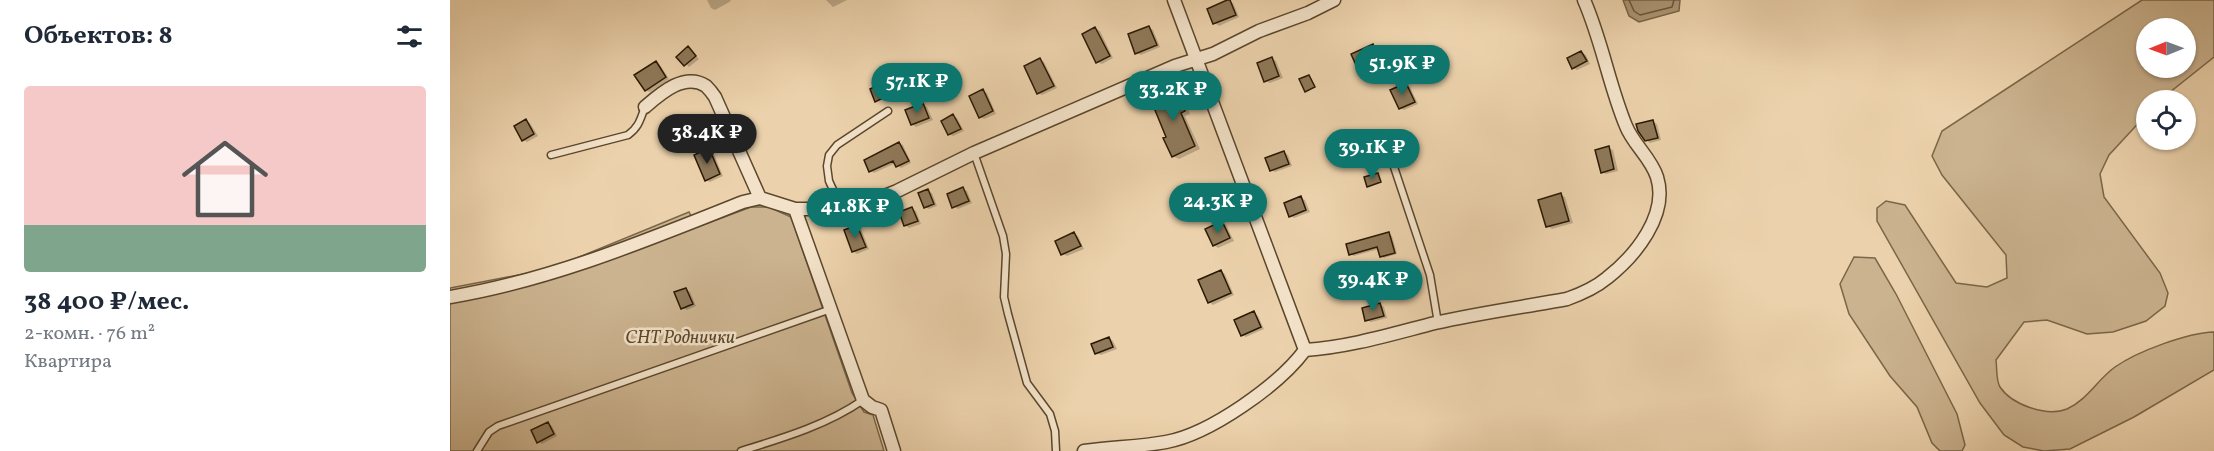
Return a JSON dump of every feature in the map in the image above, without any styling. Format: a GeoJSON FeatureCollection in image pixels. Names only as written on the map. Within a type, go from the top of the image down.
{"type":"FeatureCollection","features":[{"type":"Feature","properties":{"kind":"street"},"geometry":{"type":"LineString","coordinates":[[1174,0],[1305,350]]}},
{"type":"Feature","properties":{"kind":"street"},"geometry":{"type":"LineString","coordinates":[[450,297],[492,290],[555,273],[743,202],[760,198],[795,209],[842,209],[864,204],[897,191],[974,153],[1196,58],[1214,54],[1334,0]]}},
{"type":"Feature","properties":{"kind":"street"},"geometry":{"type":"LineString","coordinates":[[1084,451],[1168,442],[1212,424],[1272,385],[1293,366],[1305,350],[1357,343],[1438,323],[1567,299],[1607,279],[1626,260],[1654,222],[1659,201],[1657,175],[1626,127],[1592,18],[1584,0]]}},
{"type":"Feature","properties":{"kind":"street"},"geometry":{"type":"LineString","coordinates":[[645,107],[664,90],[675,84],[696,83],[706,86],[715,97],[760,198]]}},
{"type":"Feature","properties":{"kind":"street"},"geometry":{"type":"LineString","coordinates":[[795,209],[863,400],[881,410],[894,451]]}},
{"type":"Feature","properties":{"kind":"lane"},"geometry":{"type":"LineString","coordinates":[[551,155],[628,135],[642,121],[645,107]]}},
{"type":"Feature","properties":{"kind":"lane"},"geometry":{"type":"LineString","coordinates":[[842,209],[829,181],[827,166],[829,155],[837,145],[888,111]]}},
{"type":"Feature","properties":{"kind":"lane"},"geometry":{"type":"LineString","coordinates":[[974,153],[1003,237],[1006,254],[1004,297],[1008,314],[1027,383],[1050,414],[1055,431],[1056,451]]}},
{"type":"Feature","properties":{"kind":"lane"},"geometry":{"type":"LineString","coordinates":[[1393,164],[1430,275],[1438,323]]}},
{"type":"Feature","properties":{"kind":"lane"},"geometry":{"type":"LineString","coordinates":[[477,451],[489,432],[498,426],[832,309]]}},
{"type":"Feature","properties":{"kind":"lane"},"geometry":{"type":"LineString","coordinates":[[741,451],[775,441],[840,416],[863,400]]}},
{"type":"Feature","properties":{"kind":"green space"},"geometry":{"type":"Polygon","coordinates":[[[2142,0],[2214,0],[2214,57],[2196,71],[2196,18],[2136,18],[2136,78],[2188,78],[2173,90],[2136,90],[2136,126],[2109,155],[2100,174],[2104,197],[2160,273],[2168,293],[2165,306],[2146,321],[2113,332],[2087,334],[2047,320],[2024,322],[1996,360],[1998,381],[2006,393],[2030,408],[2050,411],[2067,409],[2074,405],[2115,367],[2136,355],[2190,336],[2214,332],[2214,370],[2134,417],[2070,449],[2044,451],[2023,447],[2004,435],[1980,403],[1877,221],[1877,208],[1886,201],[1905,205],[1956,283],[1987,287],[2007,278],[2006,255],[1942,175],[1932,156],[1942,131],[2142,0]]]}},
{"type":"Feature","properties":{"kind":"green space","name":"СНТ Роднички"},"geometry":{"type":"Polygon","coordinates":[[[751,207],[769,207],[791,217],[852,393],[864,412],[873,415],[884,451],[450,451],[450,288],[550,269],[689,212],[697,227],[751,207]]]}},
{"type":"Feature","properties":{"kind":"green space"},"geometry":{"type":"Polygon","coordinates":[[[1854,257],[1875,258],[1896,294],[1957,414],[1965,445],[1962,451],[1940,451],[1932,443],[1917,407],[1890,376],[1849,314],[1840,284],[1854,257]]]}},
{"type":"Feature","properties":{"kind":"water"},"geometry":{"type":"Polygon","coordinates":[[[1623,0],[1680,0],[1679,11],[1639,22],[1629,16],[1623,0]]]}},
{"type":"Feature","properties":{"kind":"building"},"geometry":{"type":"Polygon","coordinates":[[[1230,0],[1236,15],[1213,24],[1207,9],[1230,0]]]}},
{"type":"Feature","properties":{"kind":"building"},"geometry":{"type":"Polygon","coordinates":[[[1149,26],[1157,45],[1135,54],[1128,34],[1149,26]]]}},
{"type":"Feature","properties":{"kind":"building"},"geometry":{"type":"Polygon","coordinates":[[[1095,27],[1110,56],[1096,63],[1082,34],[1095,27]]]}},
{"type":"Feature","properties":{"kind":"building"},"geometry":{"type":"Polygon","coordinates":[[[1373,44],[1382,64],[1360,74],[1351,54],[1373,44]]]}},
{"type":"Feature","properties":{"kind":"building"},"geometry":{"type":"Polygon","coordinates":[[[688,46],[696,56],[684,66],[676,57],[688,46]]]}},
{"type":"Feature","properties":{"kind":"building"},"geometry":{"type":"Polygon","coordinates":[[[1581,51],[1587,61],[1572,69],[1567,58],[1581,51]]]}},
{"type":"Feature","properties":{"kind":"building"},"geometry":{"type":"Polygon","coordinates":[[[1272,57],[1279,76],[1264,82],[1257,63],[1272,57]]]}},
{"type":"Feature","properties":{"kind":"building"},"geometry":{"type":"Polygon","coordinates":[[[1040,58],[1054,86],[1037,94],[1024,66],[1040,58]]]}},
{"type":"Feature","properties":{"kind":"building"},"geometry":{"type":"Polygon","coordinates":[[[656,61],[666,77],[645,91],[634,75],[656,61]]]}},
{"type":"Feature","properties":{"kind":"building"},"geometry":{"type":"Polygon","coordinates":[[[1309,75],[1315,87],[1305,92],[1299,79],[1309,75]]]}},
{"type":"Feature","properties":{"kind":"building"},"geometry":{"type":"Polygon","coordinates":[[[1406,83],[1415,102],[1399,109],[1390,90],[1406,83]]]}},
{"type":"Feature","properties":{"kind":"building"},"geometry":{"type":"Polygon","coordinates":[[[879,85],[885,97],[875,102],[870,89],[879,85]]]}},
{"type":"Feature","properties":{"kind":"building"},"geometry":{"type":"Polygon","coordinates":[[[1175,87],[1185,111],[1181,113],[1195,146],[1172,157],[1150,98],[1175,87]]]}},
{"type":"Feature","properties":{"kind":"building"},"geometry":{"type":"Polygon","coordinates":[[[983,89],[993,111],[979,118],[969,96],[983,89]]]}},
{"type":"Feature","properties":{"kind":"building"},"geometry":{"type":"Polygon","coordinates":[[[923,103],[929,118],[911,125],[905,110],[923,103]]]}},
{"type":"Feature","properties":{"kind":"building"},"geometry":{"type":"Polygon","coordinates":[[[953,114],[961,129],[948,135],[941,121],[953,114]]]}},
{"type":"Feature","properties":{"kind":"building"},"geometry":{"type":"Polygon","coordinates":[[[526,119],[534,134],[522,141],[514,126],[526,119]]]}},
{"type":"Feature","properties":{"kind":"building"},"geometry":{"type":"Polygon","coordinates":[[[1653,120],[1658,138],[1645,141],[1636,124],[1653,120]]]}},
{"type":"Feature","properties":{"kind":"building"},"geometry":{"type":"Polygon","coordinates":[[[899,142],[909,161],[896,167],[893,161],[869,172],[864,160],[899,142]]]}},
{"type":"Feature","properties":{"kind":"building"},"geometry":{"type":"Polygon","coordinates":[[[1609,146],[1614,169],[1601,173],[1595,150],[1609,146]]]}},
{"type":"Feature","properties":{"kind":"building"},"geometry":{"type":"Polygon","coordinates":[[[709,148],[720,174],[705,181],[694,155],[709,148]]]}},
{"type":"Feature","properties":{"kind":"building"},"geometry":{"type":"Polygon","coordinates":[[[1284,151],[1289,164],[1270,171],[1265,158],[1284,151]]]}},
{"type":"Feature","properties":{"kind":"building"},"geometry":{"type":"Polygon","coordinates":[[[1378,173],[1381,182],[1367,187],[1364,177],[1378,173]]]}},
{"type":"Feature","properties":{"kind":"building"},"geometry":{"type":"Polygon","coordinates":[[[1207,184],[1212,197],[1197,203],[1192,189],[1207,184]]]}},
{"type":"Feature","properties":{"kind":"building"},"geometry":{"type":"Polygon","coordinates":[[[963,187],[969,201],[952,208],[947,194],[963,187]]]}},
{"type":"Feature","properties":{"kind":"building"},"geometry":{"type":"Polygon","coordinates":[[[928,189],[934,204],[924,208],[918,193],[928,189]]]}},
{"type":"Feature","properties":{"kind":"building"},"geometry":{"type":"Polygon","coordinates":[[[1561,193],[1569,221],[1546,227],[1538,200],[1561,193]]]}},
{"type":"Feature","properties":{"kind":"building"},"geometry":{"type":"Polygon","coordinates":[[[1301,196],[1306,210],[1289,217],[1284,203],[1301,196]]]}},
{"type":"Feature","properties":{"kind":"building"},"geometry":{"type":"Polygon","coordinates":[[[912,207],[918,221],[904,226],[899,212],[912,207]]]}},
{"type":"Feature","properties":{"kind":"building"},"geometry":{"type":"Polygon","coordinates":[[[1222,221],[1230,238],[1213,246],[1205,229],[1222,221]]]}},
{"type":"Feature","properties":{"kind":"building"},"geometry":{"type":"Polygon","coordinates":[[[857,225],[866,247],[852,252],[844,230],[857,225]]]}},
{"type":"Feature","properties":{"kind":"building"},"geometry":{"type":"Polygon","coordinates":[[[1074,232],[1081,246],[1061,255],[1055,241],[1074,232]]]}},
{"type":"Feature","properties":{"kind":"building"},"geometry":{"type":"Polygon","coordinates":[[[1389,232],[1395,253],[1380,257],[1377,247],[1349,255],[1346,244],[1389,232]]]}},
{"type":"Feature","properties":{"kind":"building"},"geometry":{"type":"Polygon","coordinates":[[[1221,270],[1231,293],[1208,303],[1198,280],[1221,270]]]}},
{"type":"Feature","properties":{"kind":"building"},"geometry":{"type":"Polygon","coordinates":[[[686,288],[693,304],[681,309],[674,292],[686,288]]]}},
{"type":"Feature","properties":{"kind":"building"},"geometry":{"type":"Polygon","coordinates":[[[1380,303],[1384,316],[1365,321],[1362,308],[1380,303]]]}},
{"type":"Feature","properties":{"kind":"building"},"geometry":{"type":"Polygon","coordinates":[[[1254,311],[1261,327],[1241,336],[1234,320],[1254,311]]]}},
{"type":"Feature","properties":{"kind":"building"},"geometry":{"type":"Polygon","coordinates":[[[1109,337],[1113,347],[1095,354],[1091,344],[1109,337]]]}},
{"type":"Feature","properties":{"kind":"building"},"geometry":{"type":"Polygon","coordinates":[[[548,422],[554,434],[537,443],[531,430],[548,422]]]}}]}
